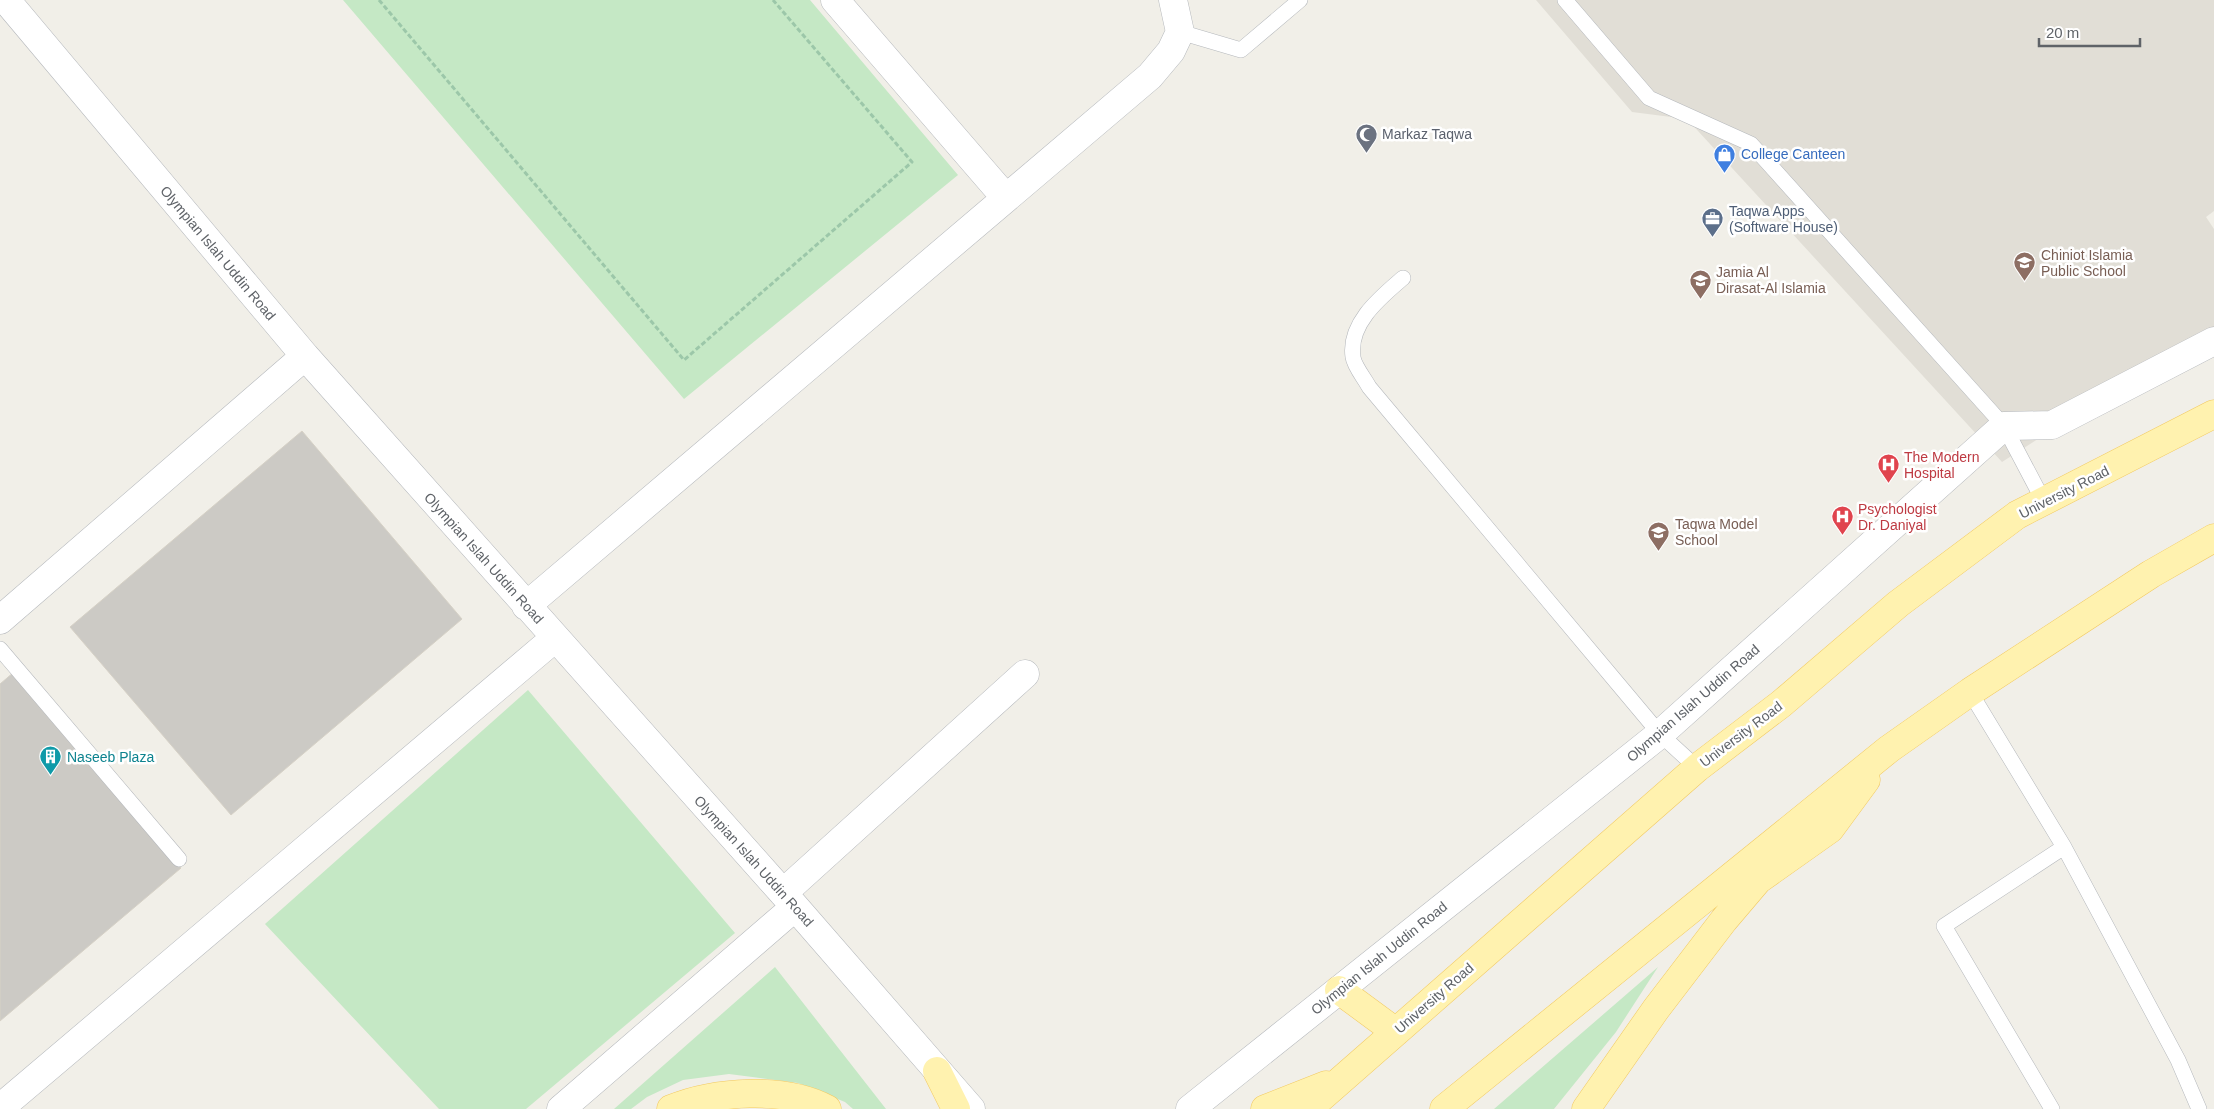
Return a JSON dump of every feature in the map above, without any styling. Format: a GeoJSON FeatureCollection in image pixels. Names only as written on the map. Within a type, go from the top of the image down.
{"type":"FeatureCollection","features":[{"type":"Feature","properties":{"kind":"main road","name":"University Road"},"geometry":{"type":"LineString","coordinates":[[1308,1109],[1697,768],[1781,704],[1898,604],[2017,515],[2214,414]]}},
{"type":"Feature","properties":{"kind":"main road"},"geometry":{"type":"LineString","coordinates":[[1444,1109],[1889,749],[1970,692],[2151,574],[2214,538]]}},
{"type":"Feature","properties":{"kind":"main road"},"geometry":{"type":"LineString","coordinates":[[1586,1109],[1656,1009],[1724,920],[1758,880],[1830,829],[1889,749]]}},
{"type":"Feature","properties":{"kind":"main road"},"geometry":{"type":"LineString","coordinates":[[1339,990],[1396,1032]]}},
{"type":"Feature","properties":{"kind":"main road"},"geometry":{"type":"LineString","coordinates":[[937,1071],[956,1109]]}},
{"type":"Feature","properties":{"kind":"main road"},"geometry":{"type":"LineString","coordinates":[[1264,1109],[1342,1079]]}},
{"type":"Feature","properties":{"kind":"main road"},"geometry":{"type":"LineString","coordinates":[[671,1109],[683,1104],[723,1096],[768,1093],[817,1103],[827,1109]]}},
{"type":"Feature","properties":{"kind":"street","name":"Olympian Islah Uddin Road"},"geometry":{"type":"LineString","coordinates":[[6,0],[305,356],[789,900],[971,1109]]}},
{"type":"Feature","properties":{"kind":"street"},"geometry":{"type":"LineString","coordinates":[[835,0],[1005,197]]}},
{"type":"Feature","properties":{"kind":"street"},"geometry":{"type":"LineString","coordinates":[[526,606],[1005,197],[1150,76],[1171,51],[1180,32],[1173,0]]}},
{"type":"Feature","properties":{"kind":"street"},"geometry":{"type":"LineString","coordinates":[[2004,426],[2052,425],[2214,341]]}},
{"type":"Feature","properties":{"kind":"street"},"geometry":{"type":"LineString","coordinates":[[0,620],[305,356]]}},
{"type":"Feature","properties":{"kind":"street","name":"Olympian Islah Uddin Road"},"geometry":{"type":"LineString","coordinates":[[1190,1109],[1660,734],[2004,426]]}},
{"type":"Feature","properties":{"kind":"street"},"geometry":{"type":"LineString","coordinates":[[0,1108],[555,638]]}},
{"type":"Feature","properties":{"kind":"street"},"geometry":{"type":"LineString","coordinates":[[561,1109],[789,900],[1025,674]]}},
{"type":"Feature","properties":{"kind":"lane"},"geometry":{"type":"LineString","coordinates":[[1180,32],[1241,50],[1300,0]]}},
{"type":"Feature","properties":{"kind":"lane"},"geometry":{"type":"LineString","coordinates":[[1565,0],[1649,98],[1751,144],[2004,426],[2044,502]]}},
{"type":"Feature","properties":{"kind":"lane"},"geometry":{"type":"LineString","coordinates":[[1403,278],[1372,305],[1356,333],[1353,357],[1369,387],[1660,734],[1697,768]]}},
{"type":"Feature","properties":{"kind":"lane"},"geometry":{"type":"LineString","coordinates":[[0,649],[178,859]]}},
{"type":"Feature","properties":{"kind":"lane"},"geometry":{"type":"LineString","coordinates":[[1970,692],[2064,848],[2178,1060],[2199,1109]]}},
{"type":"Feature","properties":{"kind":"lane"},"geometry":{"type":"LineString","coordinates":[[2052,1109],[1944,926],[2064,848]]}},
{"type":"Feature","properties":{"kind":"path"},"geometry":{"type":"LineString","coordinates":[[379,0],[684,360],[912,162],[773,0]]}},
{"type":"Feature","properties":{"kind":"shaded area","name":"Chiniot Islamia Public School"},"geometry":{"type":"Polygon","coordinates":[[[1536,0],[2214,0],[2214,211],[2206,217],[2214,229],[2214,334],[2127,382],[2002,462],[1687,119],[1632,112],[1536,0]]]}},
{"type":"Feature","properties":{"kind":"green space"},"geometry":{"type":"Polygon","coordinates":[[[343,0],[810,0],[958,175],[684,399],[343,0]]]}},
{"type":"Feature","properties":{"kind":"green space"},"geometry":{"type":"Polygon","coordinates":[[[528,690],[735,933],[526,1109],[439,1109],[265,924],[528,690]]]}},
{"type":"Feature","properties":{"kind":"green space"},"geometry":{"type":"Polygon","coordinates":[[[775,967],[886,1109],[853,1109],[845,1102],[798,1083],[729,1074],[683,1080],[647,1097],[631,1109],[614,1109],[775,967]]]}},
{"type":"Feature","properties":{"kind":"green space"},"geometry":{"type":"Polygon","coordinates":[[[1658,967],[1616,1032],[1554,1109],[1494,1109],[1658,967]]]}},
{"type":"Feature","properties":{"kind":"building"},"geometry":{"type":"Polygon","coordinates":[[[302,431],[462,619],[231,815],[70,627],[302,431]]]}},
{"type":"Feature","properties":{"kind":"building","name":"Naseeb Plaza"},"geometry":{"type":"Polygon","coordinates":[[[14,672],[181,868],[0,1021],[0,684],[14,672]]]}},
{"type":"Feature","properties":{"kind":"place","name":"Markaz Taqwa"},"geometry":{"type":"Point","coordinates":[1366,153]}},
{"type":"Feature","properties":{"kind":"place","name":"College Canteen"},"geometry":{"type":"Point","coordinates":[1725,173]}},
{"type":"Feature","properties":{"kind":"place","name":"Taqwa Apps (Software House)"},"geometry":{"type":"Point","coordinates":[1713,238]}},
{"type":"Feature","properties":{"kind":"place","name":"Chiniot Islamia Public School"},"geometry":{"type":"Point","coordinates":[2025,282]}},
{"type":"Feature","properties":{"kind":"place","name":"Jamia Al Dirasat-Al Islamia"},"geometry":{"type":"Point","coordinates":[1700,299]}},
{"type":"Feature","properties":{"kind":"place","name":"The Modern Hospital"},"geometry":{"type":"Point","coordinates":[1888,484]}},
{"type":"Feature","properties":{"kind":"place","name":"Psychologist Dr. Daniyal"},"geometry":{"type":"Point","coordinates":[1842,536]}},
{"type":"Feature","properties":{"kind":"place","name":"Taqwa Model School"},"geometry":{"type":"Point","coordinates":[1659,551]}},
{"type":"Feature","properties":{"kind":"place","name":"Naseeb Plaza"},"geometry":{"type":"Point","coordinates":[51,776]}}]}
